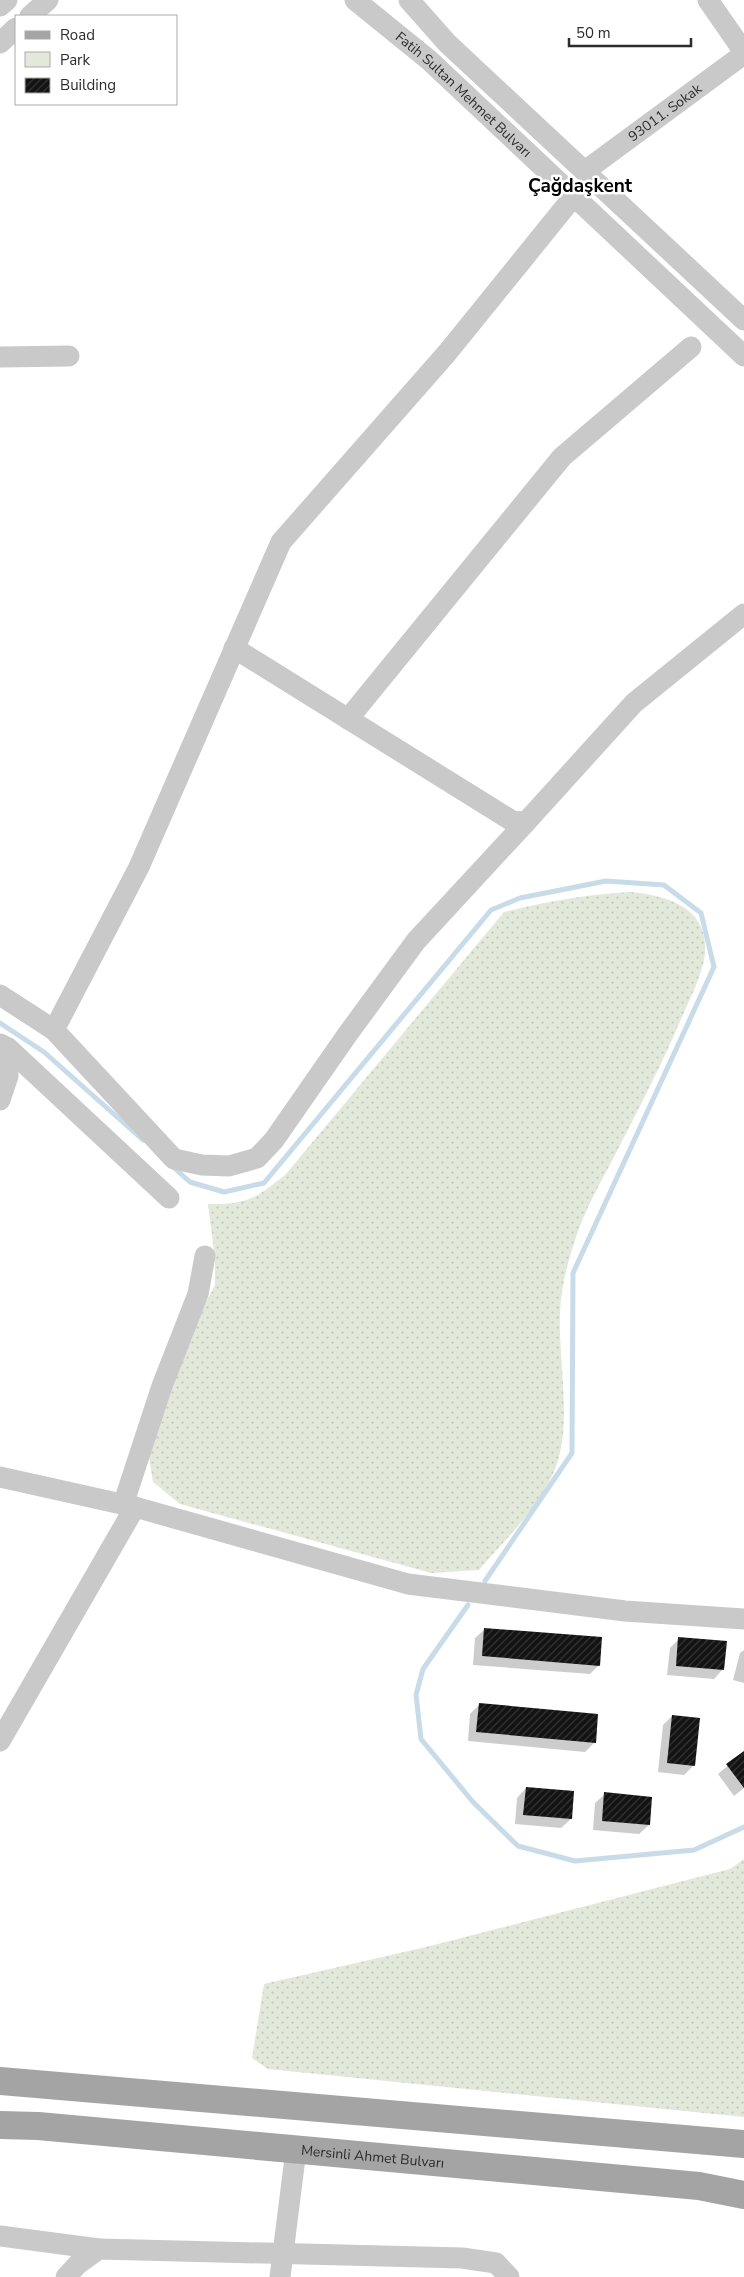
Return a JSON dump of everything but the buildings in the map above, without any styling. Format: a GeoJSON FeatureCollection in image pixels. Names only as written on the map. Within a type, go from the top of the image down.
{"type":"FeatureCollection","features":[{"type":"Feature","properties":{"kind":"main road"},"geometry":{"type":"LineString","coordinates":[[0,2081],[744,2144]]}},
{"type":"Feature","properties":{"kind":"main road","name":"Mersinli Ahmet Bulvarı"},"geometry":{"type":"LineString","coordinates":[[0,2125],[38,2126],[699,2186],[744,2195]]}},
{"type":"Feature","properties":{"kind":"street"},"geometry":{"type":"LineString","coordinates":[[0,6],[7,0]]}},
{"type":"Feature","properties":{"kind":"street"},"geometry":{"type":"LineString","coordinates":[[31,15],[48,0]]}},
{"type":"Feature","properties":{"kind":"street","name":"Fatih Sultan Mehmet Bulvarı"},"geometry":{"type":"LineString","coordinates":[[354,0],[429,60],[744,356]]}},
{"type":"Feature","properties":{"kind":"street","name":"Fatih Sultan Mehmet Bulvarı"},"geometry":{"type":"LineString","coordinates":[[409,0],[447,44],[744,320]]}},
{"type":"Feature","properties":{"kind":"street"},"geometry":{"type":"LineString","coordinates":[[708,0],[744,53]]}},
{"type":"Feature","properties":{"kind":"street"},"geometry":{"type":"LineString","coordinates":[[0,43],[15,29]]}},
{"type":"Feature","properties":{"kind":"street","name":"93011. Sokak"},"geometry":{"type":"LineString","coordinates":[[584,171],[744,53]]}},
{"type":"Feature","properties":{"kind":"street"},"geometry":{"type":"LineString","coordinates":[[54,1030],[140,867],[281,542],[447,353],[574,196]]}},
{"type":"Feature","properties":{"kind":"street"},"geometry":{"type":"LineString","coordinates":[[348,719],[562,457],[691,347]]}},
{"type":"Feature","properties":{"kind":"street"},"geometry":{"type":"LineString","coordinates":[[0,357],[69,356]]}},
{"type":"Feature","properties":{"kind":"street"},"geometry":{"type":"LineString","coordinates":[[0,995],[54,1030],[174,1159],[202,1165],[229,1166],[257,1158],[274,1140],[416,940],[634,703],[744,614]]}},
{"type":"Feature","properties":{"kind":"street"},"geometry":{"type":"LineString","coordinates":[[234,648],[514,822],[527,821]]}},
{"type":"Feature","properties":{"kind":"street"},"geometry":{"type":"LineString","coordinates":[[0,1100],[8,1076],[4,1046]]}},
{"type":"Feature","properties":{"kind":"street"},"geometry":{"type":"LineString","coordinates":[[4,1046],[169,1198]]}},
{"type":"Feature","properties":{"kind":"street"},"geometry":{"type":"LineString","coordinates":[[0,1740],[129,1506],[162,1386],[198,1294],[205,1256]]}},
{"type":"Feature","properties":{"kind":"street"},"geometry":{"type":"LineString","coordinates":[[0,1477],[129,1506],[408,1584],[625,1611],[744,1619]]}},
{"type":"Feature","properties":{"kind":"street"},"geometry":{"type":"LineString","coordinates":[[280,2277],[296,2150]]}},
{"type":"Feature","properties":{"kind":"street"},"geometry":{"type":"LineString","coordinates":[[0,2236],[99,2249],[283,2252],[462,2258],[496,2264],[509,2277]]}},
{"type":"Feature","properties":{"kind":"street"},"geometry":{"type":"LineString","coordinates":[[66,2277],[78,2264],[99,2249]]}},
{"type":"Feature","properties":{"kind":"green space"},"geometry":{"type":"Polygon","coordinates":[[[631,892],[672,901],[693,915],[700,925],[704,938],[705,954],[699,979],[674,1035],[588,1207],[572,1249],[563,1285],[560,1313],[564,1392],[563,1433],[555,1469],[531,1509],[479,1570],[431,1573],[180,1504],[153,1482],[149,1457],[190,1333],[215,1285],[215,1259],[208,1204],[233,1203],[251,1198],[267,1189],[286,1174],[504,912],[567,899],[631,892]]]}},
{"type":"Feature","properties":{"kind":"green space"},"geometry":{"type":"Polygon","coordinates":[[[744,1859],[744,2117],[268,2069],[252,2058],[264,1984],[426,1947],[730,1869],[744,1859]]]}},
{"type":"Feature","properties":{"kind":"waterway"},"geometry":{"type":"LineString","coordinates":[[172,1166],[190,1182],[224,1192],[264,1183],[491,910],[520,898],[606,881],[664,885],[701,913],[714,967],[573,1273],[572,1453],[485,1581]]}},
{"type":"Feature","properties":{"kind":"waterway"},"geometry":{"type":"LineString","coordinates":[[0,1023],[44,1052],[143,1140]]}},
{"type":"Feature","properties":{"kind":"waterway"},"geometry":{"type":"LineString","coordinates":[[468,1605],[423,1669],[416,1695],[421,1739],[473,1802],[518,1846],[575,1861],[694,1850],[744,1827]]}},
{"type":"Feature","properties":{"kind":"district","name":"Çağdaşkent"},"geometry":{"type":"Point","coordinates":[580,186]}}]}
